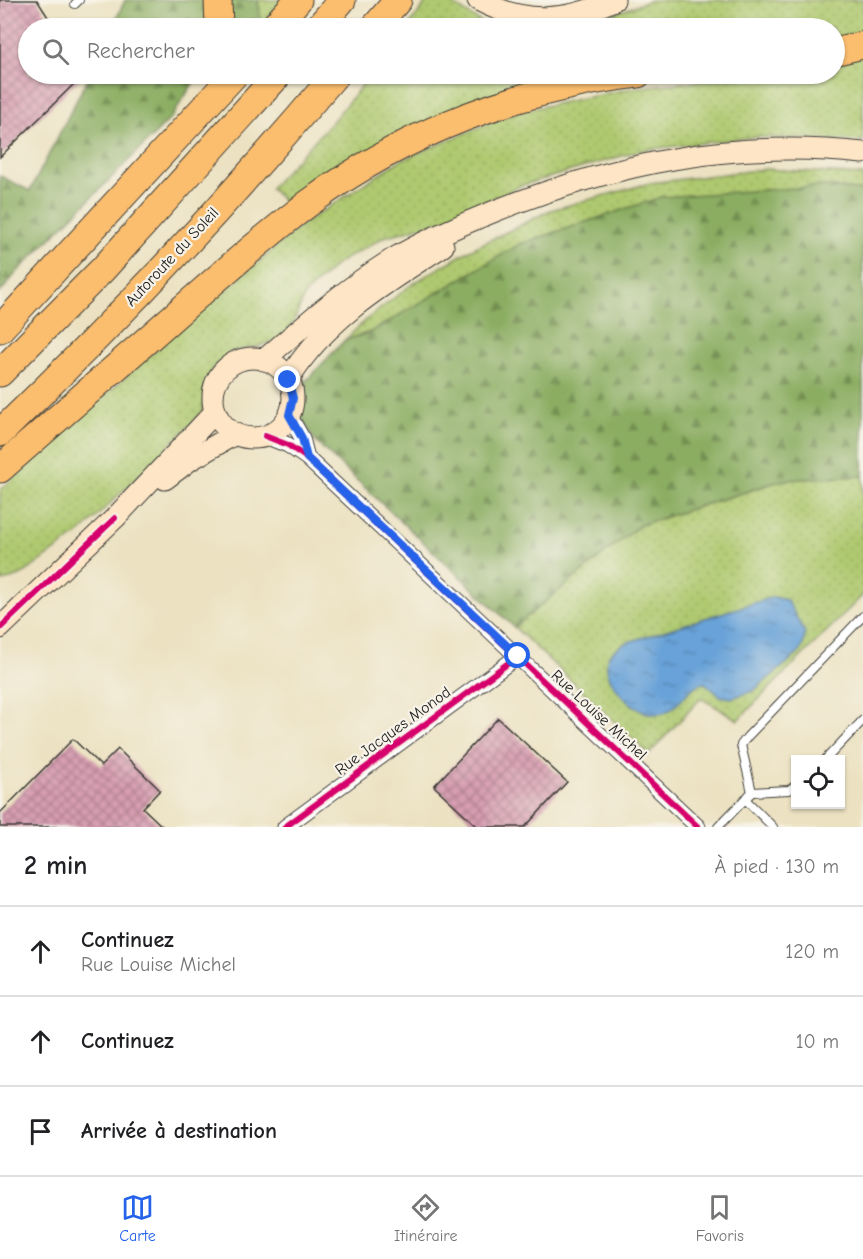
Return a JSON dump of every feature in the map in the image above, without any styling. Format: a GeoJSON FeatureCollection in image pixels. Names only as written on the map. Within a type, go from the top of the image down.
{"type":"FeatureCollection","features":[{"type":"Feature","properties":{"kind":"highway"},"geometry":{"type":"LineString","coordinates":[[218,0],[219,18]]}},
{"type":"Feature","properties":{"kind":"highway"},"geometry":{"type":"LineString","coordinates":[[282,18],[298,0]]}},
{"type":"Feature","properties":{"kind":"highway"},"geometry":{"type":"LineString","coordinates":[[327,18],[342,0]]}},
{"type":"Feature","properties":{"kind":"highway"},"geometry":{"type":"LineString","coordinates":[[383,18],[398,0]]}},
{"type":"Feature","properties":{"kind":"highway"},"geometry":{"type":"LineString","coordinates":[[845,49],[863,45]]}},
{"type":"Feature","properties":{"kind":"highway"},"geometry":{"type":"LineString","coordinates":[[125,193],[134,170],[184,113],[203,84]]}},
{"type":"Feature","properties":{"kind":"highway"},"geometry":{"type":"LineString","coordinates":[[0,329],[226,84]]}},
{"type":"Feature","properties":{"kind":"highway"},"geometry":{"type":"LineString","coordinates":[[0,373],[103,269],[270,84]]}},
{"type":"Feature","properties":{"kind":"highway","name":"Autoroute du Soleil"},"geometry":{"type":"LineString","coordinates":[[0,433],[162,268],[327,84]]}},
{"type":"Feature","properties":{"kind":"highway"},"geometry":{"type":"LineString","coordinates":[[0,469],[256,245],[310,202],[337,184],[413,140],[493,107],[560,87],[578,84]]}},
{"type":"Feature","properties":{"kind":"main road"},"geometry":{"type":"LineString","coordinates":[[478,0],[507,13],[535,18],[577,13],[614,0]]}},
{"type":"Feature","properties":{"kind":"main road"},"geometry":{"type":"LineString","coordinates":[[264,360],[350,288],[393,260],[440,234],[570,183],[621,168],[687,156],[732,151],[772,149],[863,153]]}},
{"type":"Feature","properties":{"kind":"main road"},"geometry":{"type":"LineString","coordinates":[[288,380],[302,357],[327,331],[383,285],[516,203]]}},
{"type":"Feature","properties":{"kind":"main road"},"geometry":{"type":"LineString","coordinates":[[247,358],[264,360],[278,368],[288,380],[293,398],[289,415],[279,429],[265,436],[249,438],[235,434],[223,425],[215,412],[213,394],[218,378],[230,365],[247,358]]}},
{"type":"Feature","properties":{"kind":"main road"},"geometry":{"type":"LineString","coordinates":[[0,628],[115,518],[215,412]]}},
{"type":"Feature","properties":{"kind":"main road"},"geometry":{"type":"LineString","coordinates":[[115,518],[189,460],[235,434]]}},
{"type":"Feature","properties":{"kind":"street","name":"Rue Louise Michel"},"geometry":{"type":"LineString","coordinates":[[289,415],[302,438],[307,458]]}},
{"type":"Feature","properties":{"kind":"street","name":"Rue Louise Michel"},"geometry":{"type":"LineString","coordinates":[[265,436],[288,445],[307,458],[698,827]]}},
{"type":"Feature","properties":{"kind":"street","name":"Rue Jacques Monod"},"geometry":{"type":"LineString","coordinates":[[285,827],[518,656]]}},
{"type":"Feature","properties":{"kind":"lane"},"geometry":{"type":"LineString","coordinates":[[752,792],[741,745],[863,616]]}},
{"type":"Feature","properties":{"kind":"lane"},"geometry":{"type":"LineString","coordinates":[[829,755],[863,720]]}},
{"type":"Feature","properties":{"kind":"lane"},"geometry":{"type":"LineString","coordinates":[[718,827],[752,792],[791,788]]}},
{"type":"Feature","properties":{"kind":"lane"},"geometry":{"type":"LineString","coordinates":[[744,800],[774,827]]}},
{"type":"Feature","properties":{"kind":"green space"},"geometry":{"type":"Polygon","coordinates":[[[125,0],[258,0],[260,18],[117,18],[125,0]]]}},
{"type":"Feature","properties":{"kind":"green space"},"geometry":{"type":"Polygon","coordinates":[[[258,0],[283,0],[268,18],[260,18],[258,0]]]}},
{"type":"Feature","properties":{"kind":"green space"},"geometry":{"type":"Polygon","coordinates":[[[428,0],[446,0],[474,18],[414,18],[428,0]]]}},
{"type":"Feature","properties":{"kind":"green space"},"geometry":{"type":"Polygon","coordinates":[[[651,0],[863,0],[863,31],[845,37],[845,18],[602,18],[651,0]]]}},
{"type":"Feature","properties":{"kind":"green space"},"geometry":{"type":"Polygon","coordinates":[[[863,54],[863,141],[755,137],[642,150],[520,186],[442,221],[384,237],[338,263],[305,294],[293,323],[281,338],[260,346],[230,352],[212,369],[204,392],[203,410],[81,532],[20,576],[0,582],[0,490],[186,323],[303,224],[399,161],[516,112],[632,88],[671,84],[845,84],[845,61],[863,54]]]}},
{"type":"Feature","properties":{"kind":"green space"},"geometry":{"type":"Polygon","coordinates":[[[85,84],[193,84],[171,118],[17,272],[0,293],[0,176],[30,191],[85,84]]]}},
{"type":"Feature","properties":{"kind":"green space"},"geometry":{"type":"Polygon","coordinates":[[[363,84],[563,84],[288,205],[270,188],[332,122],[363,84]]]}},
{"type":"Feature","properties":{"kind":"green space"},"geometry":{"type":"Polygon","coordinates":[[[765,169],[863,175],[863,191],[825,186],[345,340],[367,319],[412,284],[470,250],[551,210],[650,183],[765,169]]]}},
{"type":"Feature","properties":{"kind":"green space"},"geometry":{"type":"Polygon","coordinates":[[[825,186],[863,191],[863,476],[783,480],[640,525],[514,627],[316,442],[301,417],[302,385],[345,340],[369,333],[520,244],[661,197],[825,186]]]}},
{"type":"Feature","properties":{"kind":"green space"},"geometry":{"type":"Polygon","coordinates":[[[863,476],[863,595],[738,720],[701,698],[649,754],[514,627],[640,525],[783,480],[863,476]]]}},
{"type":"Feature","properties":{"kind":"water"},"geometry":{"type":"Polygon","coordinates":[[[773,597],[787,600],[805,633],[803,645],[798,654],[753,691],[731,698],[720,696],[705,683],[692,689],[671,709],[656,714],[648,713],[629,703],[614,686],[607,667],[608,658],[615,649],[625,643],[773,597]]]}},
{"type":"Feature","properties":{"kind":"building"},"geometry":{"type":"Polygon","coordinates":[[[0,0],[37,0],[49,18],[18,18],[18,84],[74,84],[0,157],[0,0]]]}},
{"type":"Feature","properties":{"kind":"building"},"geometry":{"type":"Polygon","coordinates":[[[498,718],[567,782],[525,827],[478,827],[434,786],[498,718]]]}},
{"type":"Feature","properties":{"kind":"building"},"geometry":{"type":"Polygon","coordinates":[[[73,739],[101,766],[118,749],[160,790],[143,808],[163,827],[0,827],[0,813],[73,739]]]}},
{"type":"Feature","properties":{"kind":"cycle path"},"geometry":{"type":"LineString","coordinates":[[265,436],[288,445],[307,458],[698,827]]}},
{"type":"Feature","properties":{"kind":"cycle path"},"geometry":{"type":"LineString","coordinates":[[0,628],[115,518]]}},
{"type":"Feature","properties":{"kind":"cycle path"},"geometry":{"type":"LineString","coordinates":[[285,827],[518,656]]}},
{"type":"Feature","properties":{"kind":"route"},"geometry":{"type":"LineString","coordinates":[[288,380],[293,398],[289,415],[302,438],[307,458],[518,656]]}}]}
